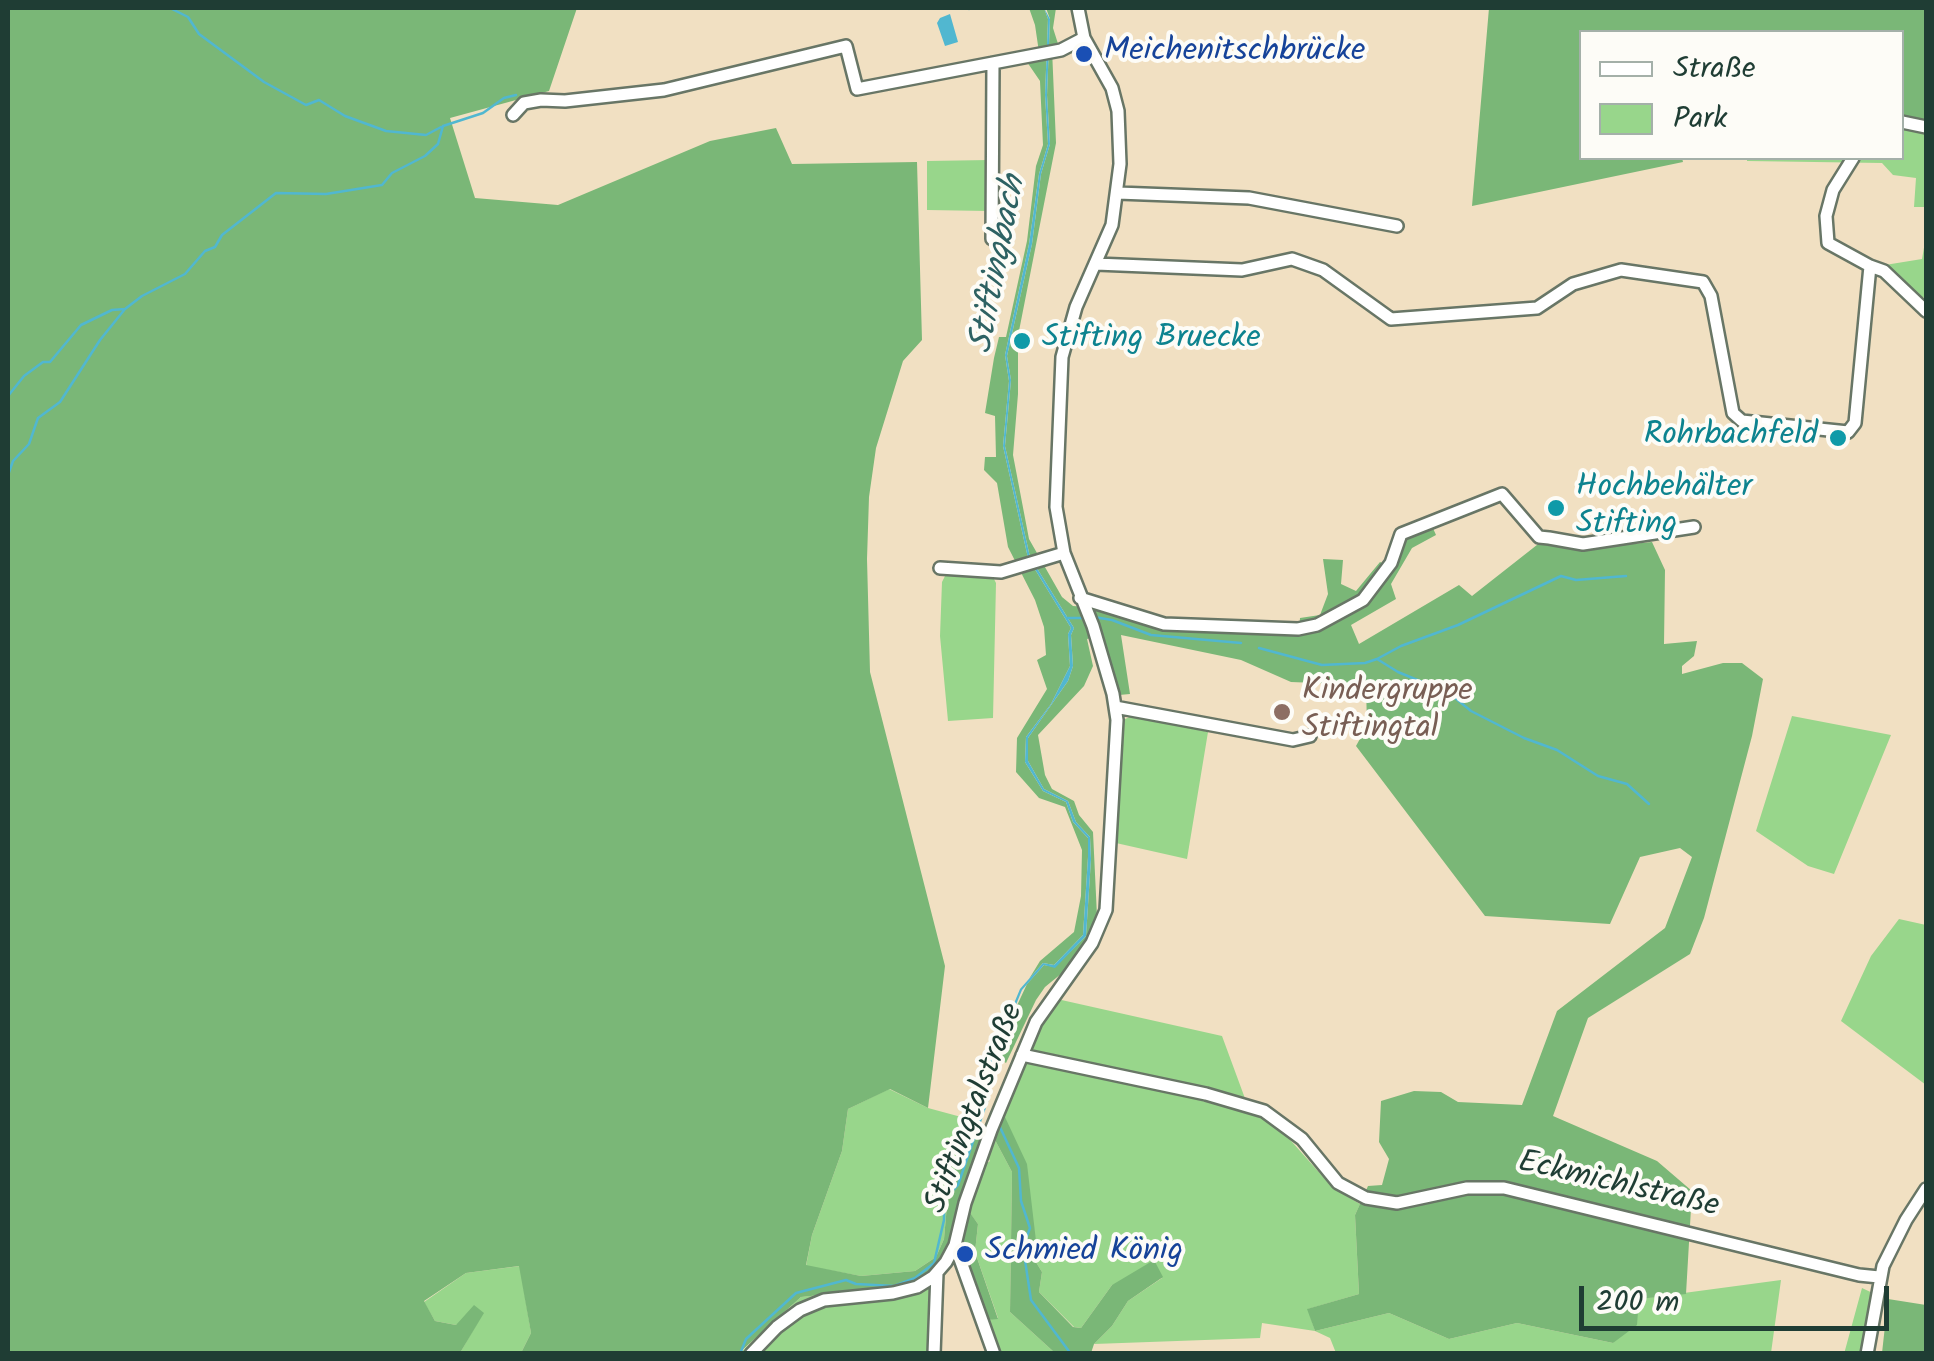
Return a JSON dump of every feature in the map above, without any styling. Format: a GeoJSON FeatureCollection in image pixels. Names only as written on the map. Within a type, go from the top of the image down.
{"type":"FeatureCollection","features":[{"type":"Feature","properties":{"kind":"street","name":"Stiftingtalstraße"},"geometry":{"type":"LineString","coordinates":[[937,1273],[955,1245],[965,1203],[991,1130],[1036,1022],[1092,943],[1106,910],[1117,737],[1115,707],[1093,626],[1064,553],[1056,488],[1062,356],[1076,308],[1112,225],[1118,193],[1119,138],[1114,98],[1104,70],[1084,38],[1078,8]]}},
{"type":"Feature","properties":{"kind":"street"},"geometry":{"type":"LineString","coordinates":[[514,115],[524,103],[664,90],[846,46],[857,89],[1038,55],[1084,38]]}},
{"type":"Feature","properties":{"kind":"street"},"geometry":{"type":"LineString","coordinates":[[992,239],[994,63]]}},
{"type":"Feature","properties":{"kind":"street"},"geometry":{"type":"LineString","coordinates":[[1851,160],[1827,204],[1828,243],[1884,272],[1926,311]]}},
{"type":"Feature","properties":{"kind":"street"},"geometry":{"type":"LineString","coordinates":[[1118,193],[1250,198],[1397,226]]}},
{"type":"Feature","properties":{"kind":"street"},"geometry":{"type":"LineString","coordinates":[[1096,264],[1242,270],[1292,259],[1323,270],[1391,319],[1537,308],[1574,284],[1621,270],[1702,282],[1711,296],[1734,413],[1742,421],[1848,432],[1856,423],[1870,266]]}},
{"type":"Feature","properties":{"kind":"street"},"geometry":{"type":"LineString","coordinates":[[1080,598],[1164,624],[1298,629],[1318,625],[1364,600],[1391,562],[1401,534],[1502,494],[1539,536],[1583,544],[1694,527]]}},
{"type":"Feature","properties":{"kind":"street"},"geometry":{"type":"LineString","coordinates":[[940,568],[1000,572],[1064,553]]}},
{"type":"Feature","properties":{"kind":"street"},"geometry":{"type":"LineString","coordinates":[[1115,707],[1294,740],[1310,736]]}},
{"type":"Feature","properties":{"kind":"street","name":"Eckmichlstraße"},"geometry":{"type":"LineString","coordinates":[[1022,1055],[1206,1094],[1264,1111],[1302,1139],[1338,1183],[1366,1198],[1398,1203],[1467,1188],[1504,1188],[1859,1276],[1879,1277]]}},
{"type":"Feature","properties":{"kind":"street"},"geometry":{"type":"LineString","coordinates":[[1868,1354],[1880,1296],[1879,1277],[1906,1220],[1926,1189]]}},
{"type":"Feature","properties":{"kind":"street"},"geometry":{"type":"LineString","coordinates":[[955,1245],[994,1354]]}},
{"type":"Feature","properties":{"kind":"street"},"geometry":{"type":"LineString","coordinates":[[750,1354],[777,1327],[808,1306],[842,1297],[906,1290],[937,1273]]}},
{"type":"Feature","properties":{"kind":"street"},"geometry":{"type":"LineString","coordinates":[[934,1354],[937,1273]]}},
{"type":"Feature","properties":{"kind":"green space"},"geometry":{"type":"Polygon","coordinates":[[[8,8],[577,8],[549,91],[450,118],[475,198],[558,205],[710,141],[776,128],[792,164],[917,162],[922,340],[903,361],[876,448],[869,497],[867,559],[870,672],[945,966],[928,1108],[890,1089],[848,1109],[842,1151],[812,1235],[806,1265],[861,1276],[915,1271],[936,1257],[944,1239],[949,1182],[976,1121],[986,1127],[961,1200],[978,1224],[975,1252],[998,1319],[987,1320],[960,1242],[923,1277],[895,1287],[801,1297],[739,1353],[521,1353],[531,1333],[519,1266],[466,1273],[424,1301],[435,1321],[456,1325],[474,1305],[484,1313],[460,1353],[8,1354],[8,8]]]}},
{"type":"Feature","properties":{"kind":"green space"},"geometry":{"type":"Polygon","coordinates":[[[1029,8],[1044,8],[1048,19],[1048,144],[1005,355],[1009,381],[1003,446],[1028,558],[1071,628],[1070,666],[1051,704],[1026,737],[1025,762],[1043,791],[1066,802],[1073,822],[1088,838],[1088,857],[1083,935],[1054,965],[1043,963],[1029,979],[1040,961],[1074,932],[1081,896],[1082,850],[1065,807],[1039,798],[1016,772],[1017,738],[1047,689],[1037,660],[1046,655],[1044,627],[1008,547],[997,483],[984,470],[985,457],[996,457],[995,416],[985,413],[994,358],[999,337],[1006,337],[1043,145],[1040,81],[1027,62],[1040,59],[1029,8]]]}},
{"type":"Feature","properties":{"kind":"green space"},"geometry":{"type":"Polygon","coordinates":[[[1046,8],[1056,8],[1053,28],[1059,47],[1052,49],[1056,143],[1018,336],[1013,455],[1029,539],[1062,597],[1073,606],[1100,608],[1162,629],[1299,635],[1300,618],[1320,615],[1328,594],[1323,559],[1343,560],[1341,584],[1356,591],[1380,562],[1393,568],[1406,540],[1432,526],[1436,535],[1412,548],[1391,584],[1396,599],[1351,625],[1359,644],[1459,585],[1472,596],[1542,541],[1581,549],[1652,542],[1665,570],[1664,644],[1697,641],[1694,656],[1682,666],[1682,674],[1723,663],[1742,663],[1763,679],[1704,918],[1690,954],[1588,1018],[1553,1116],[1657,1161],[1692,1191],[1686,1294],[1639,1299],[1637,1325],[1613,1343],[1517,1323],[1449,1339],[1389,1313],[1315,1331],[1307,1309],[1359,1294],[1355,1215],[1368,1186],[1382,1185],[1389,1159],[1379,1142],[1381,1101],[1414,1091],[1441,1092],[1458,1102],[1522,1105],[1557,1011],[1665,928],[1692,857],[1680,848],[1640,857],[1610,924],[1485,916],[1356,746],[1367,726],[1366,685],[1291,682],[1241,660],[1121,635],[1130,694],[1119,695],[1102,635],[1087,639],[1093,666],[1084,686],[1038,735],[1045,775],[1052,789],[1074,801],[1079,815],[1093,832],[1097,916],[1088,938],[1067,969],[1036,1000],[1006,1063],[994,1055],[1027,984],[1044,965],[1055,967],[1086,936],[1091,859],[1090,837],[1076,822],[1068,801],[1044,789],[1028,761],[1028,738],[1068,681],[1073,666],[1074,628],[1030,557],[1005,446],[1011,380],[1007,356],[1050,144],[1050,19],[1046,8]]]}},
{"type":"Feature","properties":{"kind":"green space"},"geometry":{"type":"Polygon","coordinates":[[[1489,8],[1926,8],[1926,121],[1904,118],[1904,30],[1579,30],[1579,160],[1683,162],[1472,206],[1489,8]]]}},
{"type":"Feature","properties":{"kind":"green space"},"geometry":{"type":"Polygon","coordinates":[[[1904,118],[1926,121],[1926,207],[1914,207],[1916,178],[1893,175],[1882,163],[1747,161],[1904,160],[1904,118]]]}},
{"type":"Feature","properties":{"kind":"green space"},"geometry":{"type":"Polygon","coordinates":[[[989,160],[988,211],[927,210],[927,161],[989,160]]]}},
{"type":"Feature","properties":{"kind":"green space"},"geometry":{"type":"Polygon","coordinates":[[[1926,236],[1926,297],[1921,298],[1885,265],[1922,259],[1926,236]]]}},
{"type":"Feature","properties":{"kind":"green space"},"geometry":{"type":"Polygon","coordinates":[[[945,576],[993,577],[996,583],[993,718],[948,721],[940,636],[942,582],[945,576]]]}},
{"type":"Feature","properties":{"kind":"green space"},"geometry":{"type":"Polygon","coordinates":[[[1136,714],[1208,732],[1187,859],[1116,843],[1123,720],[1136,714]]]}},
{"type":"Feature","properties":{"kind":"green space"},"geometry":{"type":"Polygon","coordinates":[[[1792,716],[1891,735],[1834,874],[1808,866],[1756,831],[1792,716]]]}},
{"type":"Feature","properties":{"kind":"green space"},"geometry":{"type":"Polygon","coordinates":[[[1899,919],[1926,925],[1926,1085],[1841,1021],[1871,956],[1899,919]]]}},
{"type":"Feature","properties":{"kind":"green space"},"geometry":{"type":"Polygon","coordinates":[[[1057,999],[1222,1036],[1250,1112],[1276,1124],[1333,1188],[1360,1204],[1355,1215],[1359,1294],[1308,1309],[1315,1331],[1262,1323],[1260,1338],[1094,1344],[1128,1301],[1162,1278],[1112,1285],[1081,1328],[1074,1327],[1039,1292],[1042,1272],[1031,1254],[1004,1115],[1037,1031],[1057,999]]]}},
{"type":"Feature","properties":{"kind":"green space"},"geometry":{"type":"Polygon","coordinates":[[[889,1089],[928,1108],[976,1121],[949,1182],[944,1239],[936,1257],[915,1271],[861,1276],[806,1266],[812,1235],[842,1151],[848,1109],[889,1089]]]}},
{"type":"Feature","properties":{"kind":"green space"},"geometry":{"type":"Polygon","coordinates":[[[1004,1115],[1027,1164],[1036,1241],[1031,1254],[1042,1272],[1039,1292],[1073,1327],[1081,1328],[1112,1285],[1154,1260],[1163,1277],[1128,1301],[1091,1353],[1055,1353],[1010,1312],[1012,1172],[995,1140],[1004,1115]]]}},
{"type":"Feature","properties":{"kind":"green space"},"geometry":{"type":"Polygon","coordinates":[[[995,1140],[1012,1172],[1010,1312],[1055,1353],[1000,1353],[987,1320],[998,1318],[975,1252],[978,1224],[967,1209],[981,1167],[990,1161],[987,1157],[995,1140]]]}},
{"type":"Feature","properties":{"kind":"green space"},"geometry":{"type":"Polygon","coordinates":[[[520,1266],[531,1333],[521,1353],[460,1353],[483,1313],[456,1325],[435,1321],[424,1302],[466,1273],[520,1266]]]}},
{"type":"Feature","properties":{"kind":"green space"},"geometry":{"type":"Polygon","coordinates":[[[923,1277],[943,1280],[940,1353],[739,1354],[801,1297],[895,1287],[923,1277]]]}},
{"type":"Feature","properties":{"kind":"green space"},"geometry":{"type":"Polygon","coordinates":[[[1781,1280],[1771,1353],[1336,1353],[1330,1338],[1315,1331],[1389,1313],[1449,1339],[1517,1323],[1613,1343],[1639,1299],[1781,1280]]]}},
{"type":"Feature","properties":{"kind":"green space"},"geometry":{"type":"Polygon","coordinates":[[[1862,1288],[1879,1296],[1867,1353],[1844,1354],[1862,1288]]]}},
{"type":"Feature","properties":{"kind":"green space"},"geometry":{"type":"Polygon","coordinates":[[[1888,1299],[1926,1305],[1926,1353],[1882,1353],[1888,1299]]]}},
{"type":"Feature","properties":{"kind":"water","name":"Stiftingbach"},"geometry":{"type":"Polygon","coordinates":[[[1044,8],[1050,19],[1050,144],[1007,356],[1011,380],[1005,446],[1030,557],[1074,628],[1073,666],[1068,681],[1028,738],[1028,761],[1044,789],[1068,801],[1076,822],[1090,837],[1091,859],[1086,936],[1055,968],[1044,965],[1022,990],[986,1078],[986,1101],[983,1078],[1020,989],[1043,963],[1054,965],[1083,935],[1088,857],[1088,838],[1073,822],[1066,802],[1043,791],[1025,762],[1026,737],[1051,704],[1070,666],[1071,628],[1028,558],[1003,446],[1009,381],[1005,355],[1029,244],[1039,174],[1048,144],[1045,95],[1048,19],[1044,8]]]}},
{"type":"Feature","properties":{"kind":"water"},"geometry":{"type":"Polygon","coordinates":[[[950,14],[958,42],[945,46],[937,23],[950,14]]]}},
{"type":"Feature","properties":{"kind":"waterway"},"geometry":{"type":"LineString","coordinates":[[170,8],[188,17],[199,34],[264,82],[306,105],[319,100],[345,116],[386,131],[426,135],[441,127]]}},
{"type":"Feature","properties":{"kind":"waterway"},"geometry":{"type":"LineString","coordinates":[[8,475],[13,461],[29,444],[38,418],[60,402],[125,309],[185,274],[205,251],[215,247],[222,235],[276,193],[326,194],[382,185],[392,173],[425,156],[438,144],[443,126],[483,113],[504,98],[516,95]]}},
{"type":"Feature","properties":{"kind":"waterway"},"geometry":{"type":"LineString","coordinates":[[8,396],[24,376],[43,362],[50,362],[81,325],[112,310],[125,309]]}},
{"type":"Feature","properties":{"kind":"waterway"},"geometry":{"type":"LineString","coordinates":[[1377,659],[1561,576],[1576,580],[1626,576]]}},
{"type":"Feature","properties":{"kind":"waterway"},"geometry":{"type":"LineString","coordinates":[[1094,617],[1151,635],[1241,643]]}},
{"type":"Feature","properties":{"kind":"waterway"},"geometry":{"type":"LineString","coordinates":[[1068,618],[1082,618]]}},
{"type":"Feature","properties":{"kind":"waterway"},"geometry":{"type":"LineString","coordinates":[[1259,648],[1322,665],[1377,659],[1449,693],[1471,711],[1524,738],[1557,750],[1598,776],[1627,784],[1649,804]]}},
{"type":"Feature","properties":{"kind":"waterway"},"geometry":{"type":"LineString","coordinates":[[740,1354],[746,1339],[796,1293],[846,1280],[894,1286],[915,1278],[934,1263],[944,1220],[944,1199],[958,1185],[987,1101]]}},
{"type":"Feature","properties":{"kind":"waterway"},"geometry":{"type":"LineString","coordinates":[[999,1125],[1019,1168],[1021,1201],[1030,1228],[1023,1247],[1031,1300],[1071,1354]]}},
{"type":"Feature","properties":{"kind":"place","name":"Meichenitschbrücke"},"geometry":{"type":"Point","coordinates":[1084,54]}},
{"type":"Feature","properties":{"kind":"place","name":"Stifting Bruecke"},"geometry":{"type":"Point","coordinates":[1022,341]}},
{"type":"Feature","properties":{"kind":"place","name":"Rohrbachfeld"},"geometry":{"type":"Point","coordinates":[1838,438]}},
{"type":"Feature","properties":{"kind":"place","name":"Hochbehälter Stifting"},"geometry":{"type":"Point","coordinates":[1556,508]}},
{"type":"Feature","properties":{"kind":"place","name":"Kindergruppe Stiftingtal"},"geometry":{"type":"Point","coordinates":[1282,712]}},
{"type":"Feature","properties":{"kind":"place","name":"Schmied König"},"geometry":{"type":"Point","coordinates":[965,1254]}}]}
